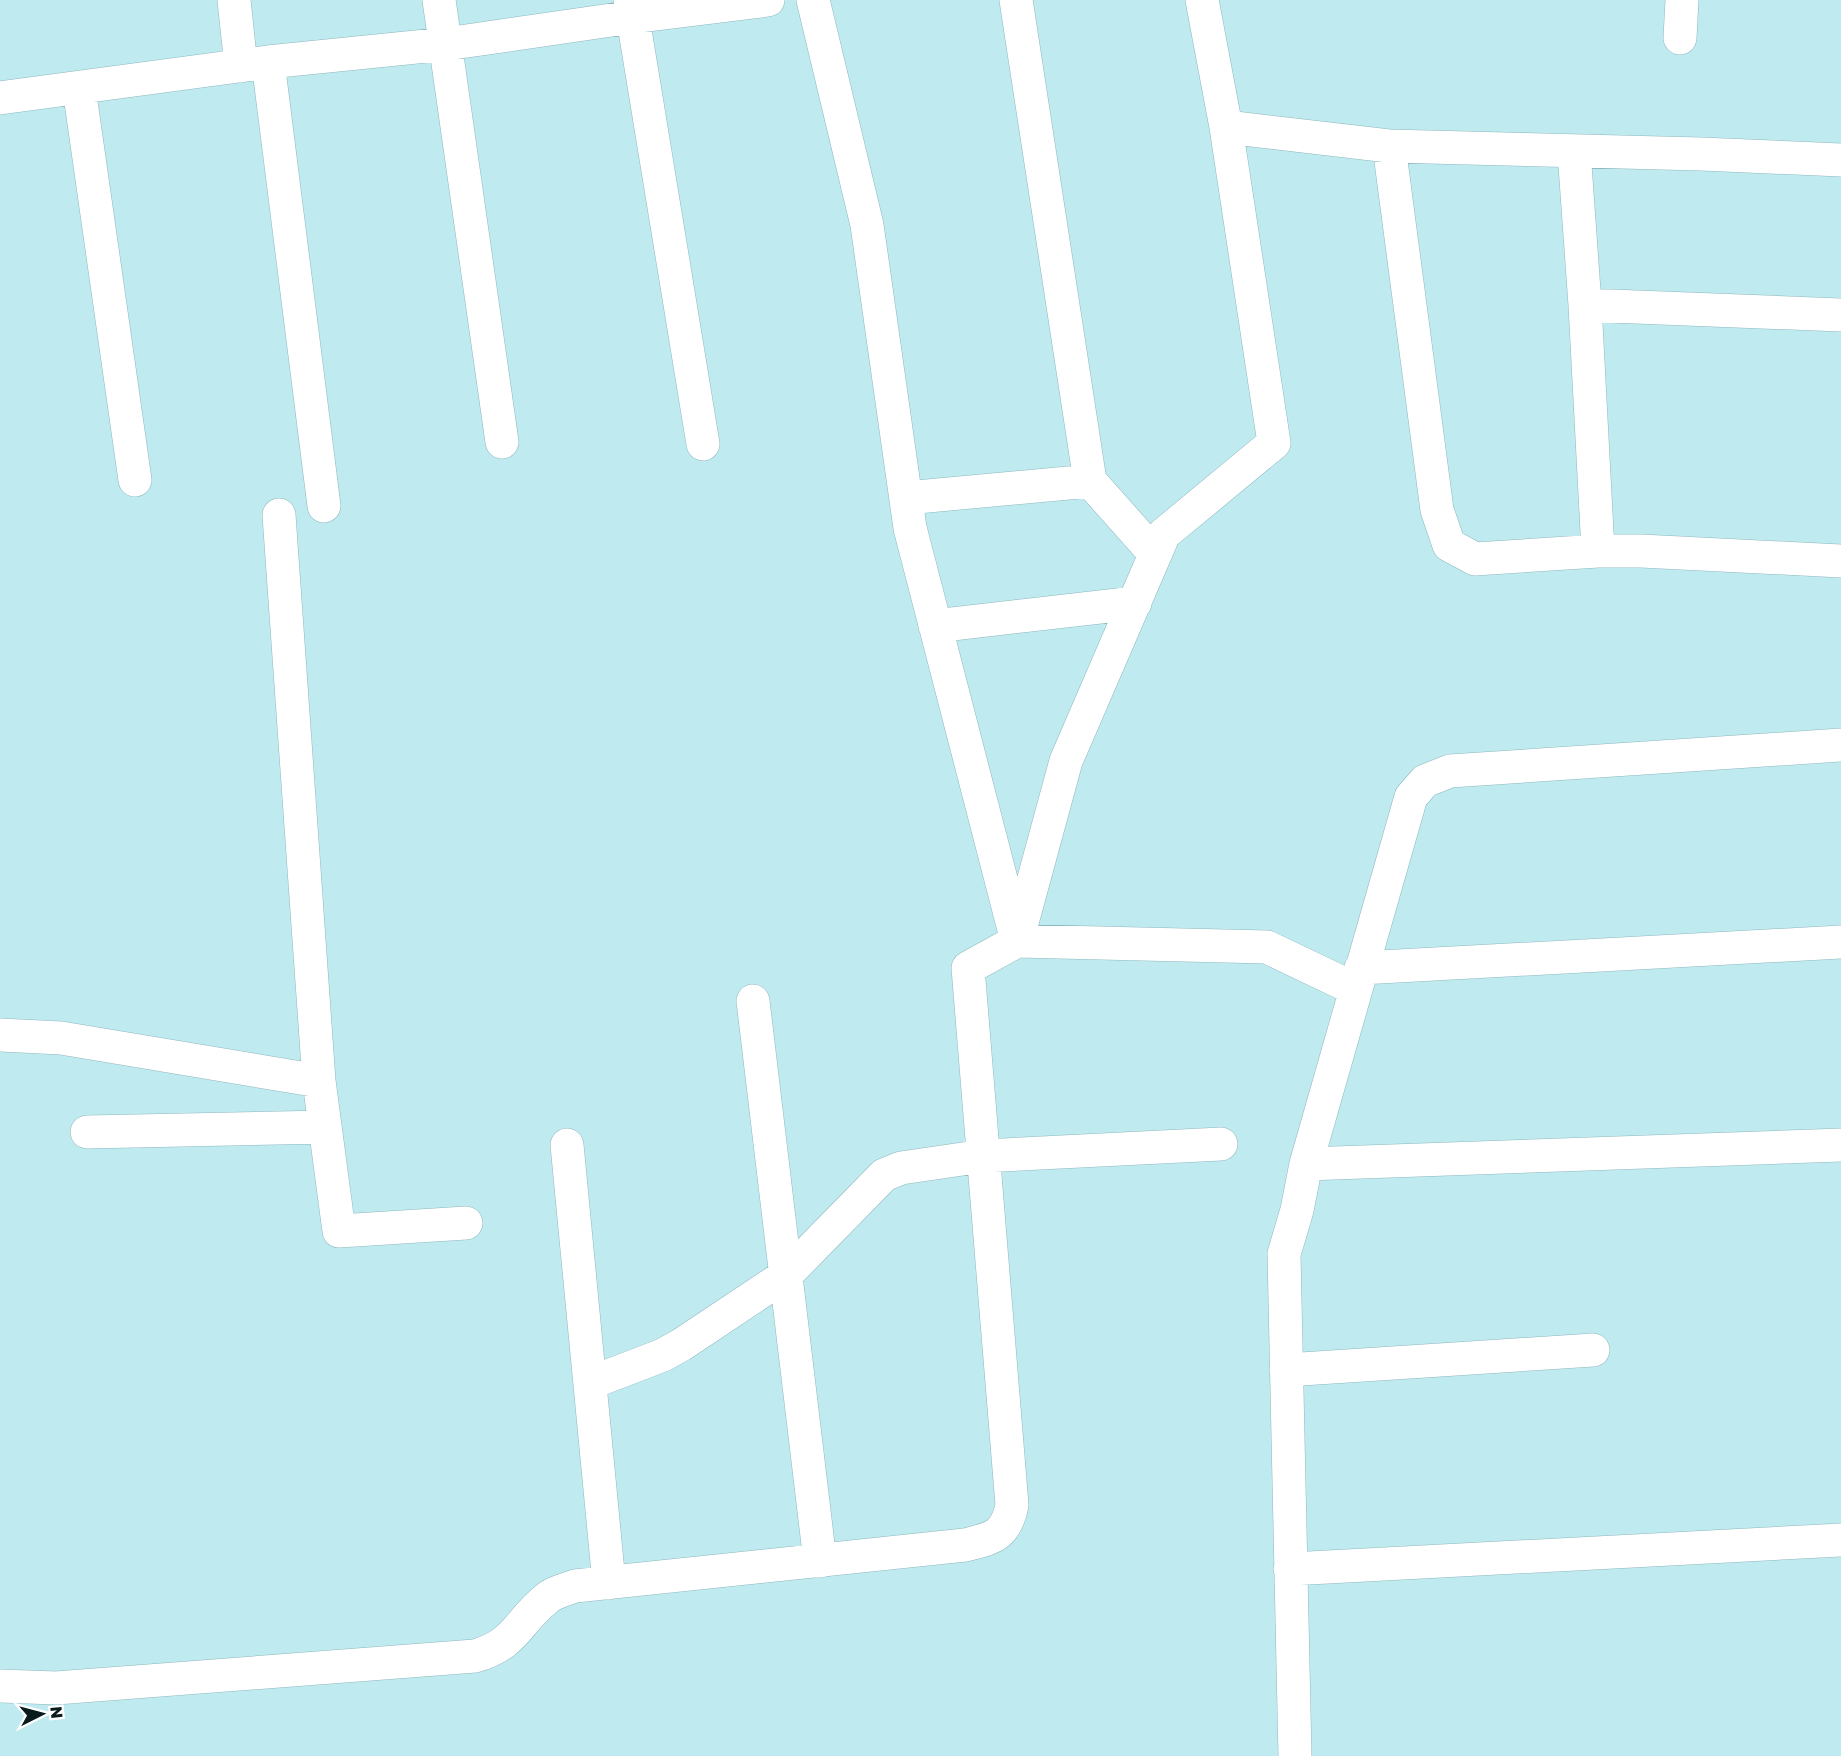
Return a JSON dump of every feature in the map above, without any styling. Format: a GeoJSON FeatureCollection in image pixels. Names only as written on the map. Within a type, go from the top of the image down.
{"type":"FeatureCollection","features":[{"type":"Feature","properties":{"kind":"street"},"geometry":{"type":"LineString","coordinates":[[234,0],[255,64],[324,506]]}},
{"type":"Feature","properties":{"kind":"street"},"geometry":{"type":"LineString","coordinates":[[439,0],[502,442]]}},
{"type":"Feature","properties":{"kind":"street"},"geometry":{"type":"LineString","coordinates":[[0,98],[255,64],[446,44],[631,9],[768,0]]}},
{"type":"Feature","properties":{"kind":"street"},"geometry":{"type":"LineString","coordinates":[[813,0],[867,225],[910,528],[1017,941]]}},
{"type":"Feature","properties":{"kind":"street"},"geometry":{"type":"LineString","coordinates":[[1016,0],[1090,481],[1155,554]]}},
{"type":"Feature","properties":{"kind":"street"},"geometry":{"type":"LineString","coordinates":[[1017,941],[1066,761],[1164,534],[1274,443],[1226,127],[1202,0]]}},
{"type":"Feature","properties":{"kind":"street"},"geometry":{"type":"LineString","coordinates":[[1680,38],[1682,0]]}},
{"type":"Feature","properties":{"kind":"street"},"geometry":{"type":"LineString","coordinates":[[631,9],[703,444]]}},
{"type":"Feature","properties":{"kind":"street"},"geometry":{"type":"LineString","coordinates":[[79,88],[135,480]]}},
{"type":"Feature","properties":{"kind":"street"},"geometry":{"type":"LineString","coordinates":[[1226,127],[1389,146],[1841,160]]}},
{"type":"Feature","properties":{"kind":"street"},"geometry":{"type":"LineString","coordinates":[[1389,146],[1437,510],[1449,545],[1475,559],[1598,551],[1641,551],[1841,561]]}},
{"type":"Feature","properties":{"kind":"street"},"geometry":{"type":"LineString","coordinates":[[1574,151],[1598,551]]}},
{"type":"Feature","properties":{"kind":"street"},"geometry":{"type":"LineString","coordinates":[[1585,305],[1841,315]]}},
{"type":"Feature","properties":{"kind":"street"},"geometry":{"type":"LineString","coordinates":[[906,498],[1090,481]]}},
{"type":"Feature","properties":{"kind":"street"},"geometry":{"type":"LineString","coordinates":[[279,515],[319,1081],[339,1232],[466,1223]]}},
{"type":"Feature","properties":{"kind":"street"},"geometry":{"type":"LineString","coordinates":[[935,626],[1134,603]]}},
{"type":"Feature","properties":{"kind":"street"},"geometry":{"type":"LineString","coordinates":[[1295,1756],[1284,1254],[1297,1210],[1306,1164],[1411,797],[1425,781],[1450,771],[1841,745]]}},
{"type":"Feature","properties":{"kind":"street"},"geometry":{"type":"LineString","coordinates":[[0,1686],[56,1688],[475,1656],[491,1651],[506,1642],[545,1599],[575,1586],[965,1545],[997,1534],[1009,1521],[1012,1505],[968,968],[1017,941],[1267,947],[1358,979],[1841,942]]}},
{"type":"Feature","properties":{"kind":"street"},"geometry":{"type":"LineString","coordinates":[[753,1001],[820,1561]]}},
{"type":"Feature","properties":{"kind":"street"},"geometry":{"type":"LineString","coordinates":[[0,1035],[61,1038],[319,1081]]}},
{"type":"Feature","properties":{"kind":"street"},"geometry":{"type":"LineString","coordinates":[[87,1132],[325,1127]]}},
{"type":"Feature","properties":{"kind":"street"},"geometry":{"type":"LineString","coordinates":[[590,1383],[663,1355],[786,1275],[884,1175],[901,1168],[983,1156],[1221,1144]]}},
{"type":"Feature","properties":{"kind":"street"},"geometry":{"type":"LineString","coordinates":[[567,1145],[609,1583]]}},
{"type":"Feature","properties":{"kind":"street"},"geometry":{"type":"LineString","coordinates":[[1306,1164],[1841,1145]]}},
{"type":"Feature","properties":{"kind":"street"},"geometry":{"type":"LineString","coordinates":[[1286,1370],[1593,1350]]}},
{"type":"Feature","properties":{"kind":"street"},"geometry":{"type":"LineString","coordinates":[[1290,1569],[1841,1540]]}}]}
